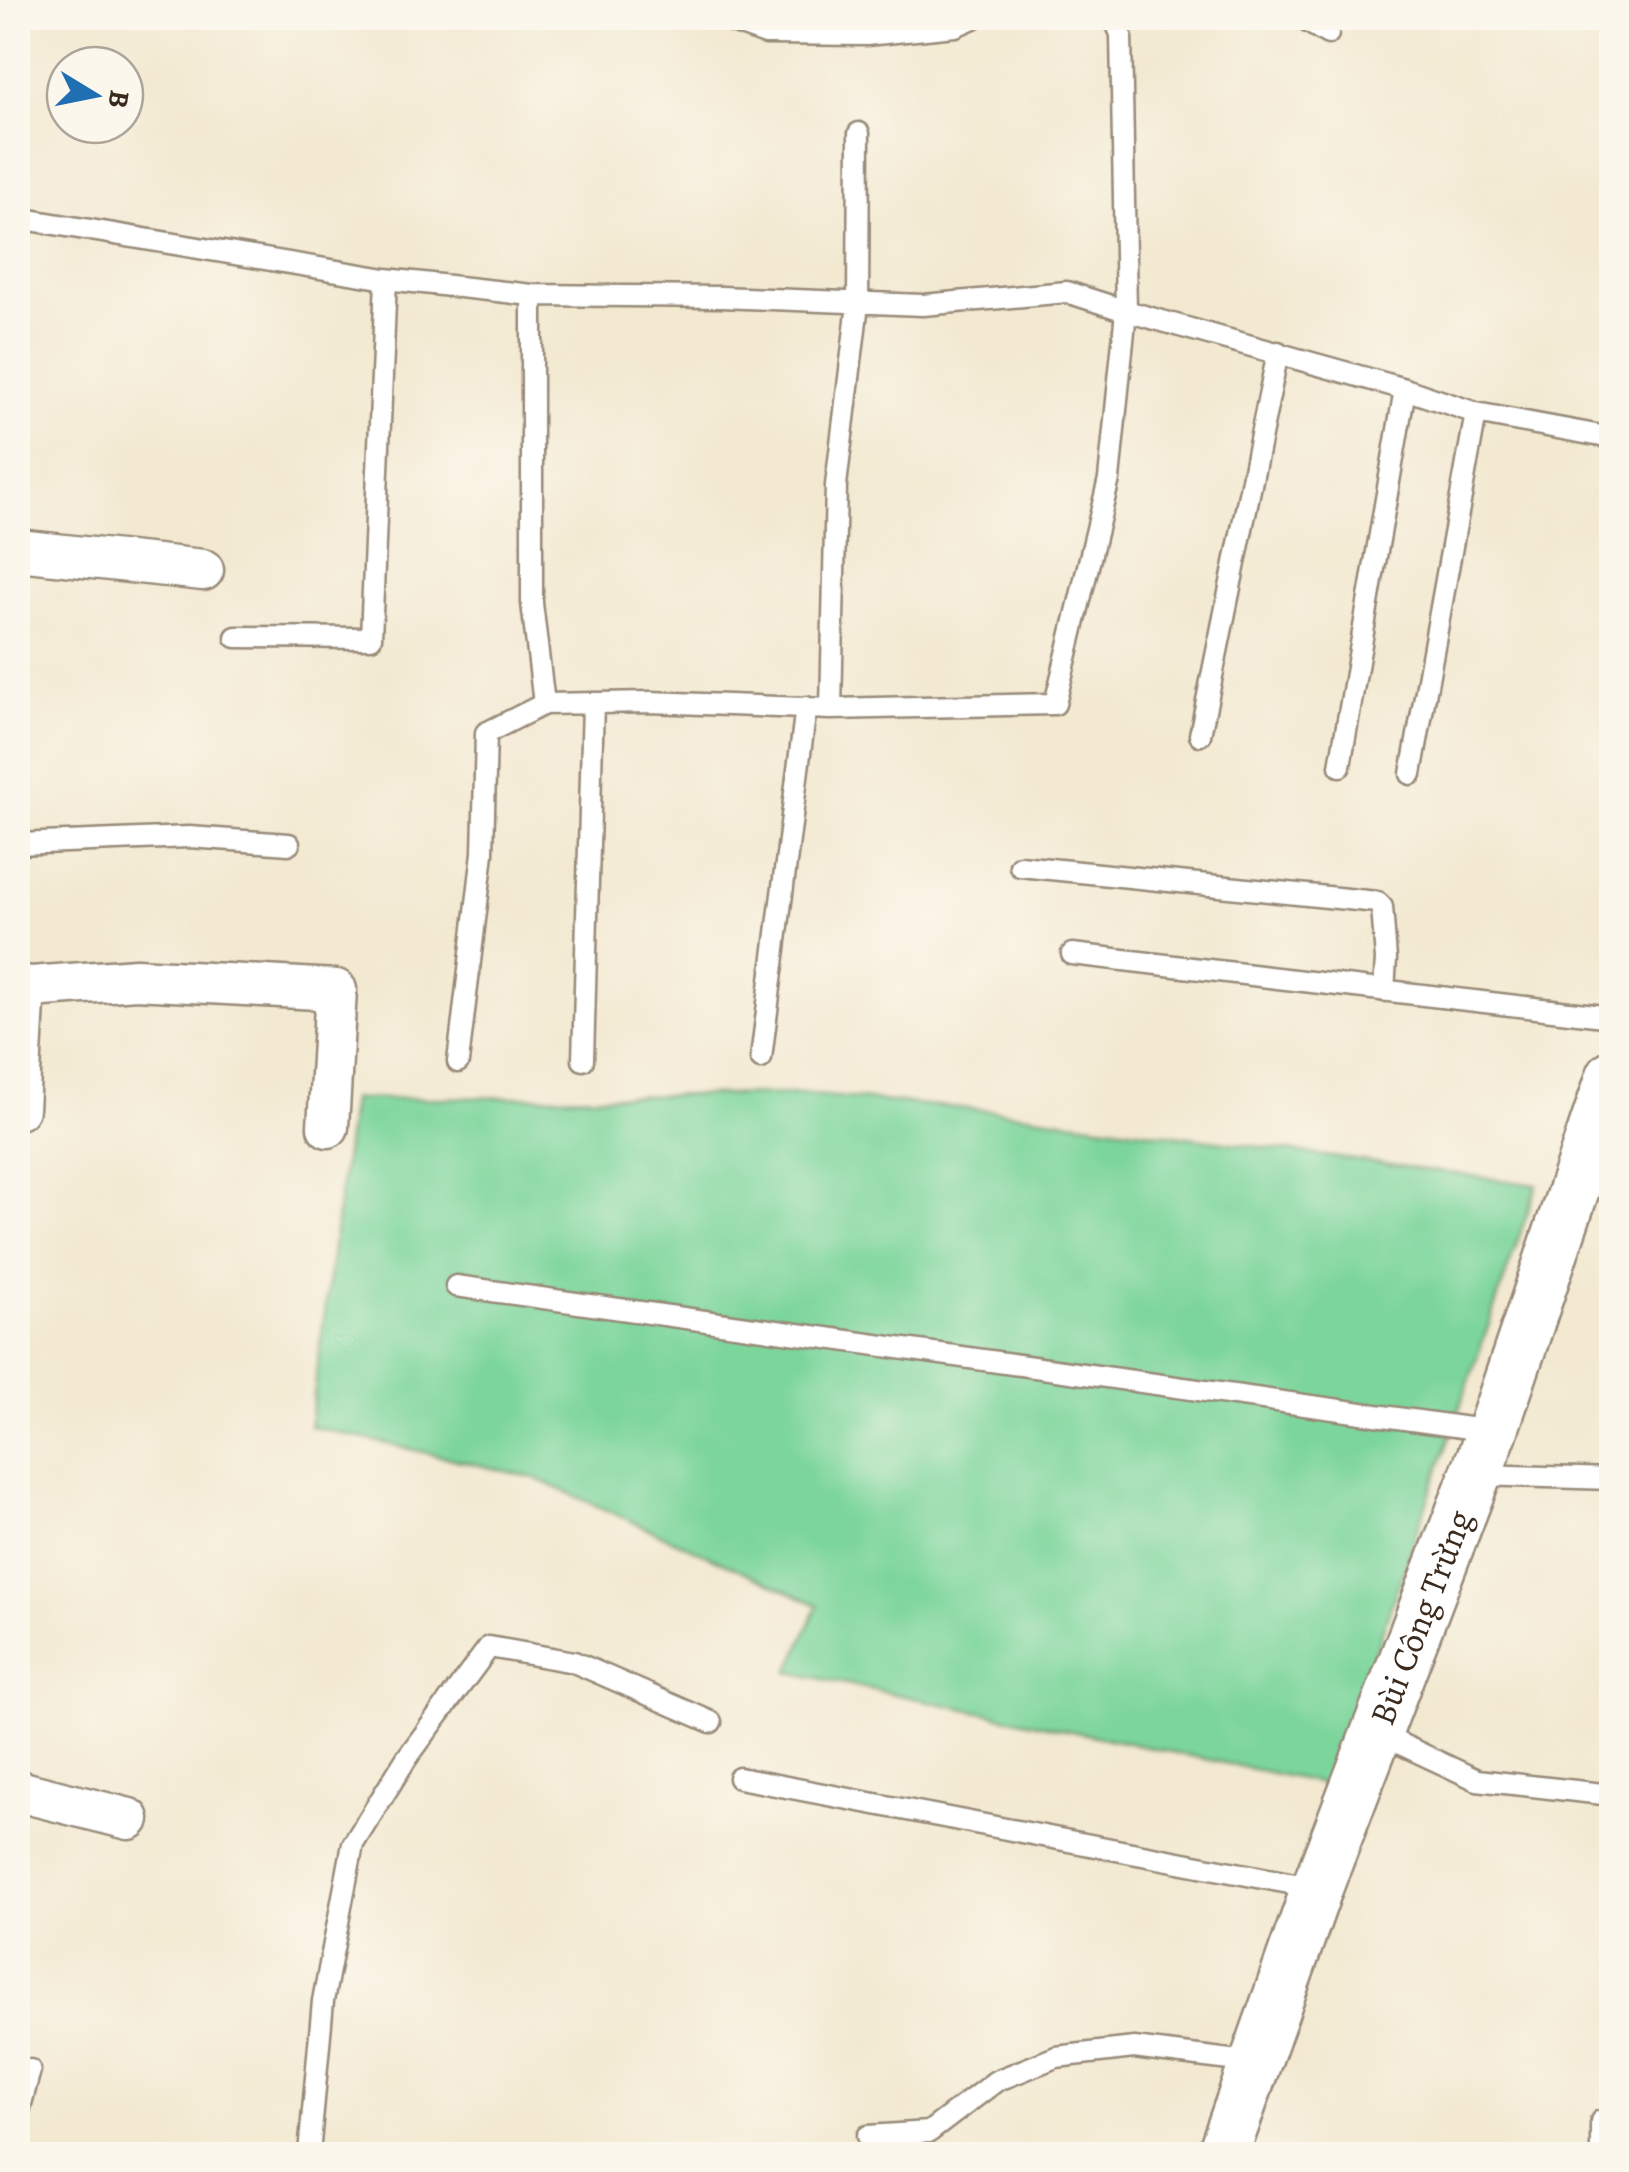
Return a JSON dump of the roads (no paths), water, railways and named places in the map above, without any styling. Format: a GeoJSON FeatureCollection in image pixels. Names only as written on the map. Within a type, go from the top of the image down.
{"type":"FeatureCollection","features":[{"type":"Feature","properties":{"kind":"street"},"geometry":{"type":"LineString","coordinates":[[18,550],[203,570]]}},
{"type":"Feature","properties":{"kind":"street"},"geometry":{"type":"LineString","coordinates":[[18,1109],[21,987],[136,979],[336,990],[328,1127]]}},
{"type":"Feature","properties":{"kind":"street","name":"Bùi Công Trừng"},"geometry":{"type":"LineString","coordinates":[[1224,2154],[1317,1888],[1484,1453],[1612,1076]]}},
{"type":"Feature","properties":{"kind":"street"},"geometry":{"type":"LineString","coordinates":[[18,1790],[129,1820]]}},
{"type":"Feature","properties":{"kind":"lane"},"geometry":{"type":"LineString","coordinates":[[721,18],[766,26],[866,34],[954,26],[973,18]]}},
{"type":"Feature","properties":{"kind":"lane"},"geometry":{"type":"LineString","coordinates":[[458,1062],[483,853],[486,733],[544,704],[650,702],[832,710],[1055,704],[1109,478],[1126,311],[1121,34],[1114,18]]}},
{"type":"Feature","properties":{"kind":"lane"},"geometry":{"type":"LineString","coordinates":[[1301,18],[1328,34]]}},
{"type":"Feature","properties":{"kind":"lane"},"geometry":{"type":"LineString","coordinates":[[832,710],[836,485],[858,304],[859,133]]}},
{"type":"Feature","properties":{"kind":"lane"},"geometry":{"type":"LineString","coordinates":[[18,218],[386,279],[532,295],[720,297],[922,306],[1068,292],[1476,413],[1612,438]]}},
{"type":"Feature","properties":{"kind":"lane"},"geometry":{"type":"LineString","coordinates":[[236,637],[371,638],[386,279]]}},
{"type":"Feature","properties":{"kind":"lane"},"geometry":{"type":"LineString","coordinates":[[532,295],[532,603],[544,704]]}},
{"type":"Feature","properties":{"kind":"lane"},"geometry":{"type":"LineString","coordinates":[[1200,734],[1278,352]]}},
{"type":"Feature","properties":{"kind":"lane"},"geometry":{"type":"LineString","coordinates":[[1340,766],[1405,389]]}},
{"type":"Feature","properties":{"kind":"lane"},"geometry":{"type":"LineString","coordinates":[[1412,774],[1476,413]]}},
{"type":"Feature","properties":{"kind":"lane"},"geometry":{"type":"LineString","coordinates":[[583,1060],[593,703]]}},
{"type":"Feature","properties":{"kind":"lane"},"geometry":{"type":"LineString","coordinates":[[761,1058],[806,708]]}},
{"type":"Feature","properties":{"kind":"lane"},"geometry":{"type":"LineString","coordinates":[[18,844],[189,837],[289,844]]}},
{"type":"Feature","properties":{"kind":"lane"},"geometry":{"type":"LineString","coordinates":[[1020,866],[1378,902],[1382,908],[1386,958],[1384,991]]}},
{"type":"Feature","properties":{"kind":"lane"},"geometry":{"type":"LineString","coordinates":[[1072,954],[1612,1017]]}},
{"type":"Feature","properties":{"kind":"lane"},"geometry":{"type":"LineString","coordinates":[[456,1286],[1484,1453],[1612,1480]]}},
{"type":"Feature","properties":{"kind":"lane"},"geometry":{"type":"LineString","coordinates":[[309,2154],[322,2000],[352,1844],[406,1759],[489,1647],[574,1662],[712,1722]]}},
{"type":"Feature","properties":{"kind":"lane"},"geometry":{"type":"LineString","coordinates":[[1376,1733],[1477,1780],[1612,1794]]}},
{"type":"Feature","properties":{"kind":"lane"},"geometry":{"type":"LineString","coordinates":[[740,1778],[1317,1888]]}},
{"type":"Feature","properties":{"kind":"lane"},"geometry":{"type":"LineString","coordinates":[[868,2136],[929,2132],[996,2081],[1056,2057],[1134,2048],[1256,2064]]}},
{"type":"Feature","properties":{"kind":"lane"},"geometry":{"type":"LineString","coordinates":[[18,2115],[30,2070]]}},
{"type":"Feature","properties":{"kind":"lane"},"geometry":{"type":"LineString","coordinates":[[1601,2122],[1601,2154]]}}]}
